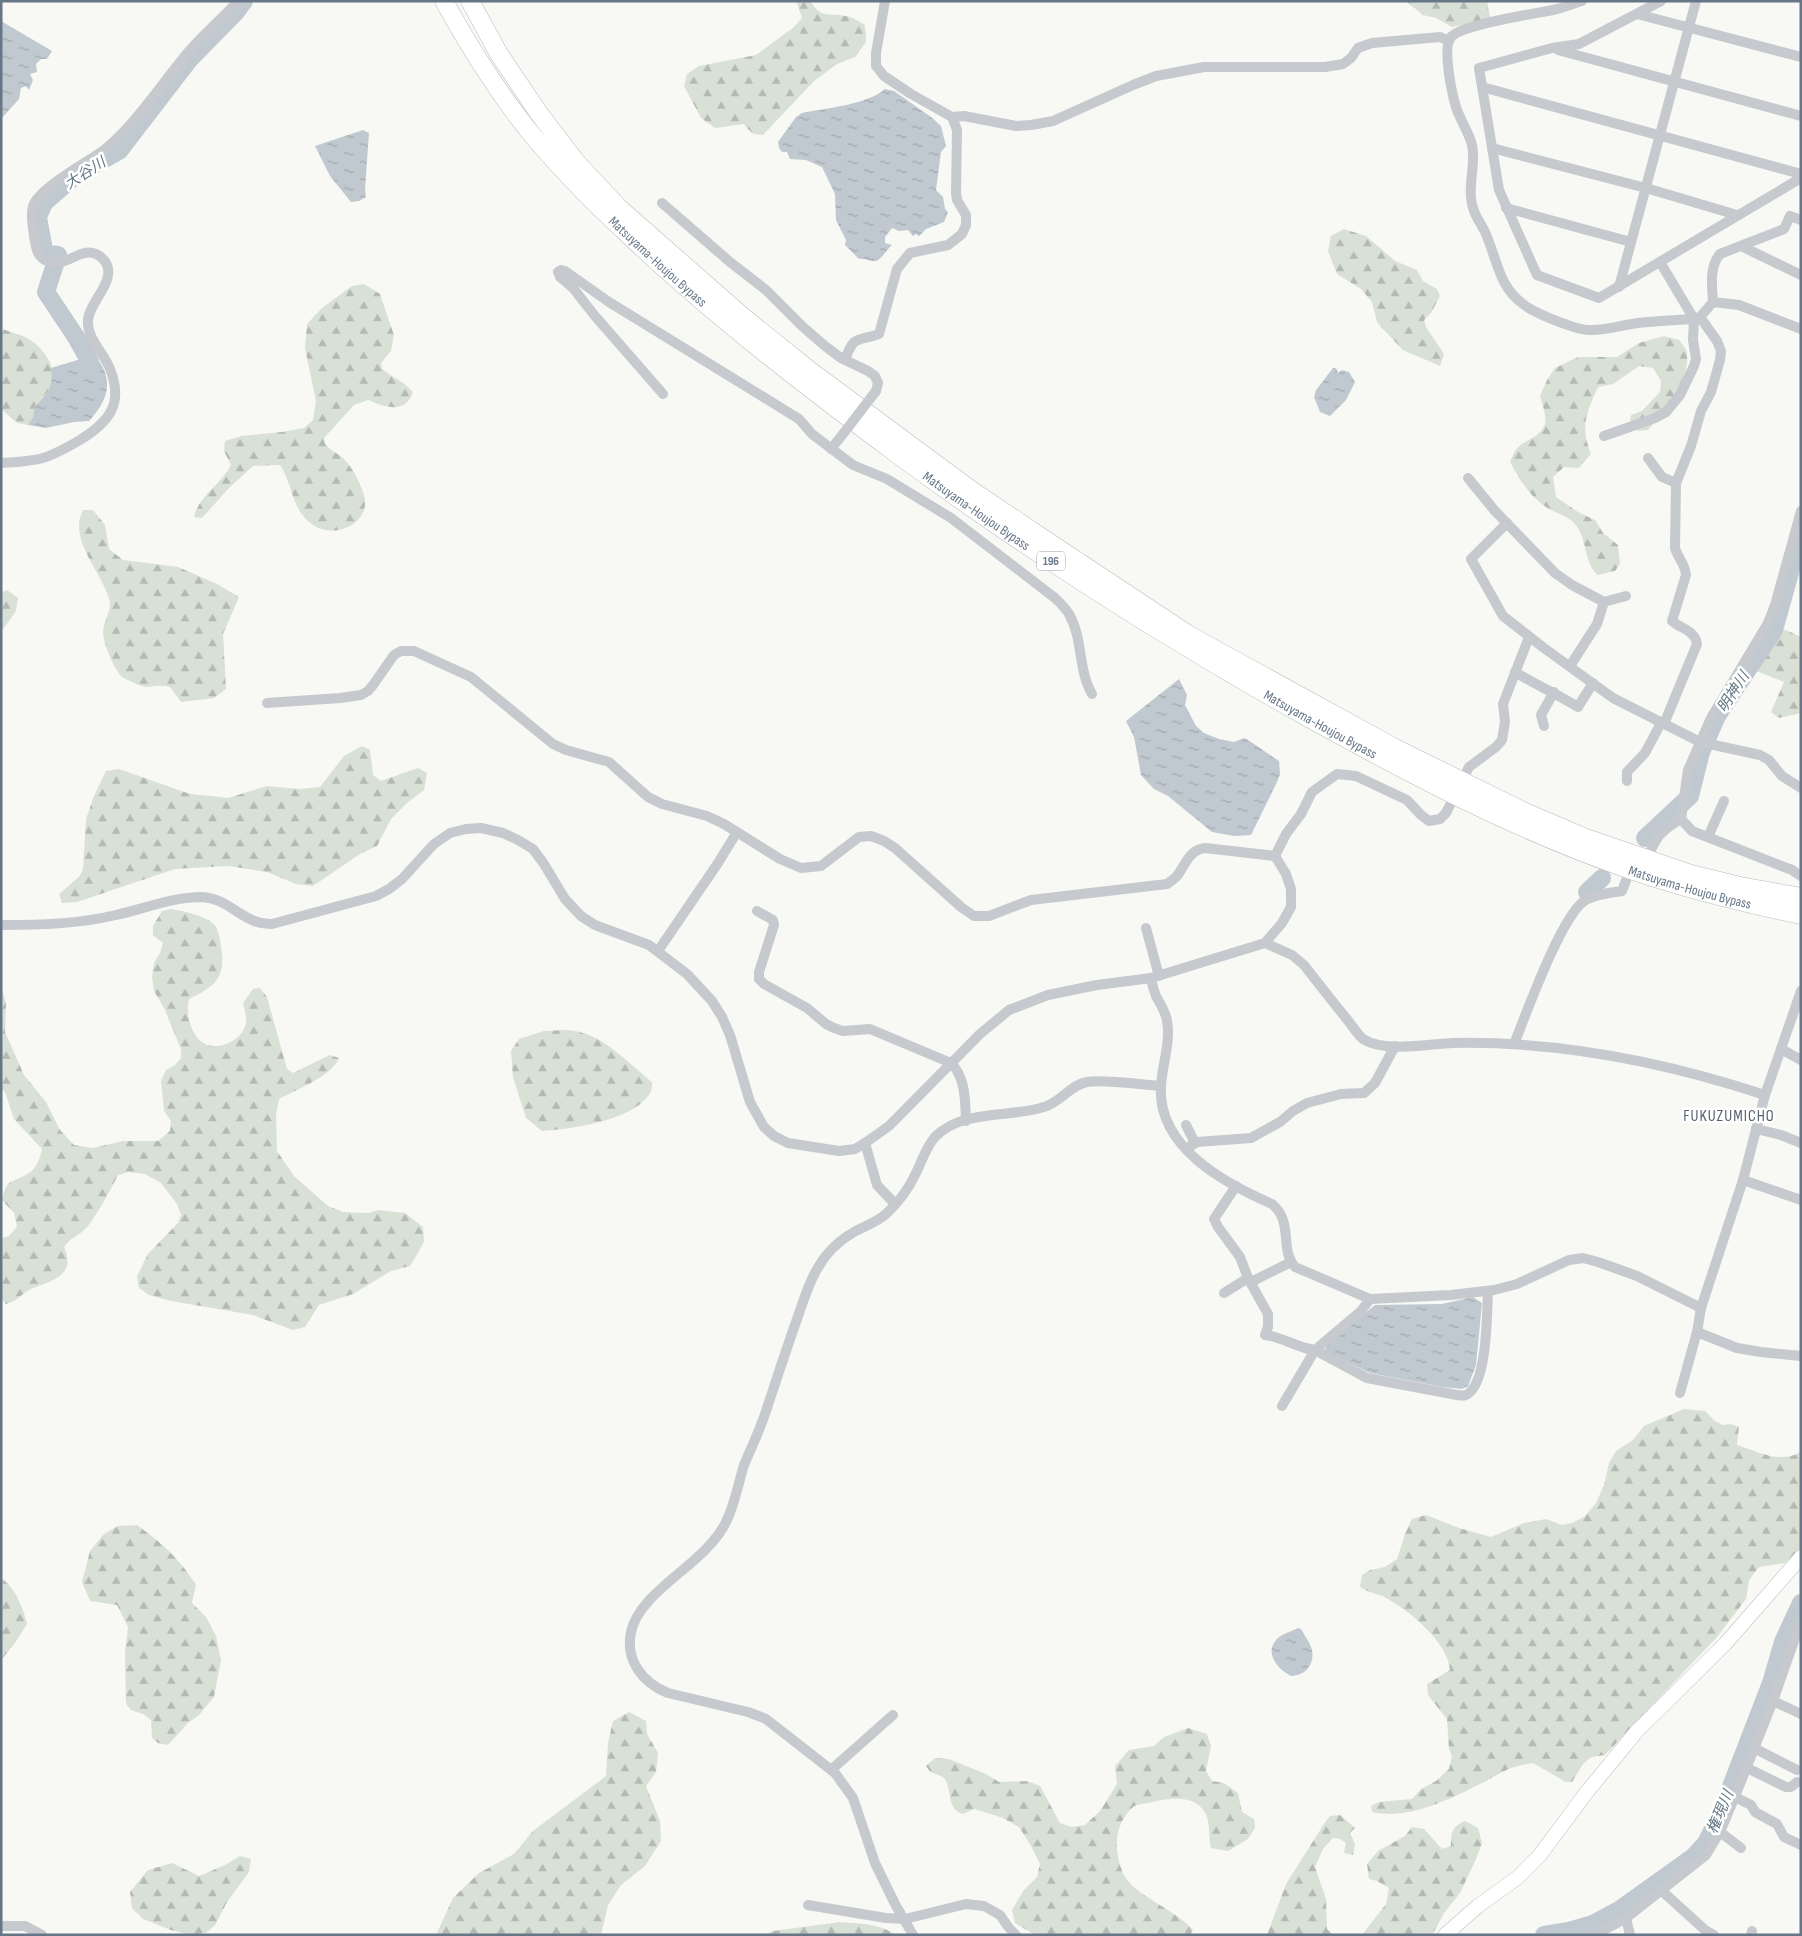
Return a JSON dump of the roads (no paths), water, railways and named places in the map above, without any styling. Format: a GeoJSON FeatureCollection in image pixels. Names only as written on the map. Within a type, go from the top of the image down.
{"type":"FeatureCollection","features":[{"type":"Feature","properties":{"kind":"highway","name":"Matsuyama-Houjou Bypass"},"geometry":{"type":"LineString","coordinates":[[444,1],[481,65],[523,123],[567,174],[610,218],[674,276],[794,376],[967,497],[1106,598],[1181,644],[1315,721],[1459,789],[1564,844],[1630,870],[1736,901],[1801,915]]}},
{"type":"Feature","properties":{"kind":"highway","name":"Matsuyama-Houjou Bypass"},"geometry":{"type":"LineString","coordinates":[[470,1],[499,54],[538,112],[576,162],[620,208],[742,316],[967,497]]}},
{"type":"Feature","properties":{"kind":"highway","name":"Matsuyama-Houjou Bypass"},"geometry":{"type":"LineString","coordinates":[[1459,789],[1525,812],[1586,838],[1647,860],[1740,886],[1801,897]]}},
{"type":"Feature","properties":{"kind":"street"},"geometry":{"type":"LineString","coordinates":[[1,463],[42,458],[67,448],[102,425],[113,409],[115,398],[115,387],[110,368],[92,338],[88,323],[88,315],[107,278],[108,269],[103,260],[87,252],[60,264],[51,263],[42,258],[36,252],[32,212],[34,203],[58,180],[118,138],[186,54],[238,1]]}},
{"type":"Feature","properties":{"kind":"street"},"geometry":{"type":"LineString","coordinates":[[885,1],[876,53],[876,66],[884,76],[952,117],[964,116],[1016,126],[1053,121],[1156,76],[1204,67],[1325,67],[1343,64],[1351,58],[1358,48],[1372,43],[1440,37],[1449,41]]}},
{"type":"Feature","properties":{"kind":"street"},"geometry":{"type":"LineString","coordinates":[[1582,1],[1555,10],[1504,19],[1468,29],[1452,36],[1449,41],[1447,48],[1452,93],[1472,147],[1470,188],[1472,209],[1484,231],[1502,280],[1523,305],[1530,309],[1578,329],[1599,330],[1638,323],[1697,318]]}},
{"type":"Feature","properties":{"kind":"street"},"geometry":{"type":"LineString","coordinates":[[1662,1],[1579,44],[1552,48],[1479,68],[1499,190],[1537,275],[1599,298],[1801,178]]}},
{"type":"Feature","properties":{"kind":"street"},"geometry":{"type":"LineString","coordinates":[[1619,287],[1696,1]]}},
{"type":"Feature","properties":{"kind":"street"},"geometry":{"type":"LineString","coordinates":[[1637,14],[1801,56]]}},
{"type":"Feature","properties":{"kind":"street"},"geometry":{"type":"LineString","coordinates":[[1552,48],[1801,116]]}},
{"type":"Feature","properties":{"kind":"street"},"geometry":{"type":"LineString","coordinates":[[1482,86],[1801,174]]}},
{"type":"Feature","properties":{"kind":"street"},"geometry":{"type":"LineString","coordinates":[[845,360],[852,344],[858,339],[879,334],[897,269],[902,261],[910,253],[948,245],[962,234],[966,225],[966,215],[957,200],[957,130],[952,117]]}},
{"type":"Feature","properties":{"kind":"street"},"geometry":{"type":"LineString","coordinates":[[1492,148],[1646,188],[1737,215]]}},
{"type":"Feature","properties":{"kind":"street"},"geometry":{"type":"LineString","coordinates":[[662,203],[730,262],[766,290],[802,326],[845,360],[868,370],[875,376],[878,383],[876,391],[831,449]]}},
{"type":"Feature","properties":{"kind":"street"},"geometry":{"type":"LineString","coordinates":[[1506,208],[1630,242]]}},
{"type":"Feature","properties":{"kind":"street"},"geometry":{"type":"LineString","coordinates":[[1604,436],[1655,418],[1666,412],[1680,395],[1692,372],[1696,359],[1693,340],[1697,318],[1713,302],[1712,275],[1715,260],[1720,254],[1743,247],[1784,229],[1790,216],[1801,220]]}},
{"type":"Feature","properties":{"kind":"street"},"geometry":{"type":"LineString","coordinates":[[1743,247],[1801,275]]}},
{"type":"Feature","properties":{"kind":"street"},"geometry":{"type":"LineString","coordinates":[[1627,781],[1627,772],[1645,754],[1662,724],[1697,644],[1696,637],[1692,633],[1672,620],[1686,575],[1686,570],[1675,548],[1676,483],[1697,430],[1701,412],[1711,392],[1721,351],[1717,341],[1697,318],[1660,262]]}},
{"type":"Feature","properties":{"kind":"street"},"geometry":{"type":"LineString","coordinates":[[663,394],[573,288],[560,277],[558,272],[561,270],[565,271],[609,302],[799,419],[812,434],[853,465],[887,479],[951,518],[1055,598],[1069,614],[1076,629],[1085,680],[1092,694]]}},
{"type":"Feature","properties":{"kind":"street"},"geometry":{"type":"LineString","coordinates":[[1713,302],[1739,305],[1801,328]]}},
{"type":"Feature","properties":{"kind":"street"},"geometry":{"type":"LineString","coordinates":[[1648,458],[1662,477],[1676,483]]}},
{"type":"Feature","properties":{"kind":"street"},"geometry":{"type":"LineString","coordinates":[[1468,478],[1507,523],[1555,573],[1572,585],[1604,602],[1626,596]]}},
{"type":"Feature","properties":{"kind":"street"},"geometry":{"type":"LineString","coordinates":[[951,518],[967,497]]}},
{"type":"Feature","properties":{"kind":"street"},"geometry":{"type":"LineString","coordinates":[[1800,515],[1775,605],[1768,623],[1711,718],[1700,742],[1688,770],[1681,814],[1692,831],[1792,870],[1801,876]]}},
{"type":"Feature","properties":{"kind":"street"},"geometry":{"type":"LineString","coordinates":[[1507,523],[1471,559],[1503,616],[1613,698],[1700,742],[1760,755],[1769,760],[1782,776],[1801,788]]}},
{"type":"Feature","properties":{"kind":"street"},"geometry":{"type":"LineString","coordinates":[[1570,666],[1597,624],[1604,602]]}},
{"type":"Feature","properties":{"kind":"street"},"geometry":{"type":"LineString","coordinates":[[1275,856],[1312,792],[1337,774],[1356,776],[1407,800],[1420,815],[1429,821],[1440,819],[1446,813],[1470,767],[1496,748],[1502,740],[1505,722],[1503,704],[1529,637]]}},
{"type":"Feature","properties":{"kind":"street"},"geometry":{"type":"LineString","coordinates":[[267,703],[361,695],[373,685],[394,655],[401,650],[414,650],[471,677],[553,744],[566,750],[609,762],[648,797],[662,804],[707,816],[737,832],[780,860],[802,868],[822,866],[859,837],[871,836],[895,848],[961,907],[974,916],[989,916],[1031,900],[1167,884],[1176,877],[1191,854],[1197,849],[1205,848],[1261,856],[1275,856]]}},
{"type":"Feature","properties":{"kind":"street"},"geometry":{"type":"LineString","coordinates":[[1515,672],[1578,707],[1593,683]]}},
{"type":"Feature","properties":{"kind":"street"},"geometry":{"type":"LineString","coordinates":[[1544,726],[1541,715],[1554,692]]}},
{"type":"Feature","properties":{"kind":"street"},"geometry":{"type":"LineString","coordinates":[[1708,837],[1724,801]]}},
{"type":"Feature","properties":{"kind":"street"},"geometry":{"type":"LineString","coordinates":[[1647,860],[1658,836],[1681,814]]}},
{"type":"Feature","properties":{"kind":"street"},"geometry":{"type":"LineString","coordinates":[[1,925],[72,922],[116,915],[175,899],[204,897],[228,905],[251,921],[272,924],[376,896],[402,879],[434,844],[450,833],[481,828],[503,833],[533,849],[565,899],[581,916],[595,926],[649,945],[700,986],[722,1017],[736,1053],[750,1102],[764,1127],[774,1136],[788,1143],[809,1148],[840,1151],[854,1149],[865,1144],[889,1126],[995,1020],[1009,1010],[1048,995],[1097,985],[1155,977],[1265,943],[1282,923],[1291,907],[1291,889],[1286,874],[1275,856]]}},
{"type":"Feature","properties":{"kind":"street"},"geometry":{"type":"LineString","coordinates":[[658,951],[737,832]]}},
{"type":"Feature","properties":{"kind":"street"},"geometry":{"type":"LineString","coordinates":[[1514,1044],[1552,954],[1574,911],[1585,901],[1600,895],[1622,891],[1630,870]]}},
{"type":"Feature","properties":{"kind":"street"},"geometry":{"type":"LineString","coordinates":[[758,911],[773,920],[774,925],[759,972],[759,979],[764,984],[807,1008],[826,1024],[834,1028],[842,1031],[870,1029],[951,1063],[955,1067],[962,1084],[966,1121]]}},
{"type":"Feature","properties":{"kind":"street"},"geometry":{"type":"LineString","coordinates":[[1146,928],[1155,977],[1155,994],[1167,1020],[1168,1032],[1161,1086],[1162,1103],[1167,1120],[1182,1146],[1224,1180],[1272,1204],[1279,1210],[1285,1223],[1291,1262],[1295,1266],[1370,1299],[1488,1291],[1517,1284],[1569,1260],[1583,1258],[1637,1276],[1701,1308]]}},
{"type":"Feature","properties":{"kind":"street"},"geometry":{"type":"LineString","coordinates":[[1265,943],[1292,956],[1304,965],[1362,1038],[1378,1044],[1395,1046],[1453,1043],[1514,1044],[1605,1056],[1669,1068],[1714,1078],[1765,1095]]}},
{"type":"Feature","properties":{"kind":"street"},"geometry":{"type":"LineString","coordinates":[[1680,1393],[1697,1332],[1701,1308],[1743,1180],[1765,1095],[1801,991]]}},
{"type":"Feature","properties":{"kind":"street"},"geometry":{"type":"LineString","coordinates":[[1186,1149],[1195,1143],[1251,1138],[1280,1122],[1307,1103],[1340,1094],[1364,1093],[1375,1083],[1395,1046]]}},
{"type":"Feature","properties":{"kind":"street"},"geometry":{"type":"LineString","coordinates":[[1781,1049],[1801,1060]]}},
{"type":"Feature","properties":{"kind":"street"},"geometry":{"type":"LineString","coordinates":[[913,1935],[875,1863],[853,1798],[846,1786],[831,1770],[766,1719],[748,1712],[680,1696],[656,1688],[641,1675],[636,1667],[632,1655],[630,1635],[633,1622],[649,1600],[706,1550],[722,1531],[732,1510],[744,1466],[764,1417],[805,1295],[816,1271],[832,1248],[841,1240],[884,1216],[895,1204],[914,1176],[934,1138],[950,1125],[977,1118],[1009,1115],[1046,1107],[1074,1087],[1091,1081],[1161,1086]]}},
{"type":"Feature","properties":{"kind":"street"},"geometry":{"type":"LineString","coordinates":[[1186,1125],[1195,1143]]}},
{"type":"Feature","properties":{"kind":"street"},"geometry":{"type":"LineString","coordinates":[[1756,1129],[1781,1135],[1801,1143]]}},
{"type":"Feature","properties":{"kind":"street"},"geometry":{"type":"LineString","coordinates":[[865,1144],[877,1185],[895,1204]]}},
{"type":"Feature","properties":{"kind":"street"},"geometry":{"type":"LineString","coordinates":[[1743,1180],[1801,1200]]}},
{"type":"Feature","properties":{"kind":"street"},"geometry":{"type":"LineString","coordinates":[[1236,1186],[1214,1219],[1240,1257],[1249,1280],[1268,1314],[1268,1327],[1265,1335],[1278,1337],[1307,1349],[1315,1350],[1367,1378],[1464,1396],[1470,1393],[1475,1387],[1483,1363],[1488,1291]]}},
{"type":"Feature","properties":{"kind":"street"},"geometry":{"type":"LineString","coordinates":[[1224,1293],[1291,1262]]}},
{"type":"Feature","properties":{"kind":"street"},"geometry":{"type":"LineString","coordinates":[[1282,1406],[1315,1350],[1361,1311],[1370,1299]]}},
{"type":"Feature","properties":{"kind":"street"},"geometry":{"type":"LineString","coordinates":[[1697,1332],[1737,1348],[1801,1356]]}},
{"type":"Feature","properties":{"kind":"street"},"geometry":{"type":"LineString","coordinates":[[1445,1935],[1478,1906],[1517,1878],[1540,1855],[1586,1793],[1637,1731],[1724,1644],[1801,1557]]}},
{"type":"Feature","properties":{"kind":"street"},"geometry":{"type":"LineString","coordinates":[[1595,1935],[1626,1918],[1706,1855],[1720,1832],[1735,1798],[1797,1644],[1801,1621]]}},
{"type":"Feature","properties":{"kind":"street"},"geometry":{"type":"LineString","coordinates":[[1773,1700],[1801,1714]]}},
{"type":"Feature","properties":{"kind":"street"},"geometry":{"type":"LineString","coordinates":[[831,1770],[893,1715]]}},
{"type":"Feature","properties":{"kind":"street"},"geometry":{"type":"LineString","coordinates":[[1754,1748],[1797,1770]]}},
{"type":"Feature","properties":{"kind":"street"},"geometry":{"type":"LineString","coordinates":[[1747,1768],[1786,1788],[1791,1787],[1797,1782]]}},
{"type":"Feature","properties":{"kind":"street"},"geometry":{"type":"LineString","coordinates":[[1735,1798],[1751,1805],[1755,1812],[1777,1824],[1784,1837],[1801,1845]]}},
{"type":"Feature","properties":{"kind":"street"},"geometry":{"type":"LineString","coordinates":[[1720,1832],[1741,1848]]}},
{"type":"Feature","properties":{"kind":"street"},"geometry":{"type":"LineString","coordinates":[[1662,1891],[1705,1930],[1714,1935]]}},
{"type":"Feature","properties":{"kind":"street"},"geometry":{"type":"LineString","coordinates":[[808,1905],[886,1918],[905,1919],[966,1904],[984,1906],[1000,1915],[1016,1935]]}},
{"type":"Feature","properties":{"kind":"street"},"geometry":{"type":"LineString","coordinates":[[1626,1918],[1630,1935]]}},
{"type":"Feature","properties":{"kind":"street"},"geometry":{"type":"LineString","coordinates":[[1,1926],[25,1926],[42,1935]]}},
{"type":"Feature","properties":{"kind":"water"},"geometry":{"type":"Polygon","coordinates":[[[1,21],[52,51],[47,59],[41,59],[36,64],[37,72],[30,74],[33,80],[29,90],[26,86],[21,88],[19,99],[1,119],[1,21]]]}},
{"type":"Feature","properties":{"kind":"water"},"geometry":{"type":"Polygon","coordinates":[[[885,89],[894,91],[941,126],[946,146],[941,152],[936,190],[943,197],[945,209],[948,212],[944,222],[926,229],[919,236],[916,234],[913,236],[908,230],[899,231],[892,228],[885,237],[885,243],[892,245],[880,258],[874,261],[859,259],[845,245],[846,240],[836,220],[835,194],[822,167],[806,160],[790,159],[787,152],[782,152],[779,148],[778,142],[796,117],[802,113],[868,99],[885,89]]]}},
{"type":"Feature","properties":{"kind":"water"},"geometry":{"type":"Polygon","coordinates":[[[363,130],[369,133],[366,197],[359,201],[351,202],[330,176],[315,146],[363,130]]]}},
{"type":"Feature","properties":{"kind":"water"},"geometry":{"type":"Polygon","coordinates":[[[94,355],[105,372],[107,389],[101,405],[89,421],[46,428],[28,425],[33,417],[34,407],[49,390],[52,375],[51,368],[94,355]]]}},
{"type":"Feature","properties":{"kind":"water"},"geometry":{"type":"Polygon","coordinates":[[[1333,368],[1336,368],[1338,373],[1342,370],[1349,372],[1355,382],[1346,400],[1330,416],[1320,412],[1314,397],[1316,390],[1333,368]]]}},
{"type":"Feature","properties":{"kind":"water"},"geometry":{"type":"Polygon","coordinates":[[[1179,679],[1187,695],[1185,705],[1196,726],[1204,733],[1234,742],[1245,738],[1279,761],[1280,774],[1277,782],[1251,835],[1234,836],[1212,832],[1168,796],[1154,789],[1141,775],[1134,737],[1126,721],[1179,679]]]}},
{"type":"Feature","properties":{"kind":"water"},"geometry":{"type":"Polygon","coordinates":[[[1473,1297],[1482,1303],[1476,1365],[1468,1386],[1462,1389],[1370,1373],[1325,1351],[1326,1346],[1375,1305],[1442,1304],[1473,1297]]]}},
{"type":"Feature","properties":{"kind":"water"},"geometry":{"type":"Polygon","coordinates":[[[1298,1628],[1301,1629],[1309,1642],[1312,1657],[1306,1670],[1292,1676],[1282,1670],[1274,1661],[1272,1650],[1273,1644],[1279,1637],[1298,1628]]]}},
{"type":"Feature","properties":{"kind":"waterway","name":"大谷川"},"geometry":{"type":"LineString","coordinates":[[90,362],[46,292],[58,255],[48,254],[44,250],[38,217],[44,203],[76,175],[119,151],[189,60],[235,13],[244,1]]}},
{"type":"Feature","properties":{"kind":"waterway","name":"明神川"},"geometry":{"type":"LineString","coordinates":[[1645,838],[1690,796],[1701,752],[1717,716],[1774,630],[1801,533]]}},
{"type":"Feature","properties":{"kind":"waterway","name":"明神川"},"geometry":{"type":"LineString","coordinates":[[1587,892],[1602,878]]}},
{"type":"Feature","properties":{"kind":"waterway","name":"権現川"},"geometry":{"type":"LineString","coordinates":[[1544,1935],[1569,1931],[1593,1924],[1619,1910],[1693,1857],[1706,1843],[1720,1815],[1771,1683],[1783,1642],[1801,1603]]}},
{"type":"Feature","properties":{"kind":"district","name":"FUKUZUMICHO"},"geometry":{"type":"Point","coordinates":[1729,1115]}}]}
